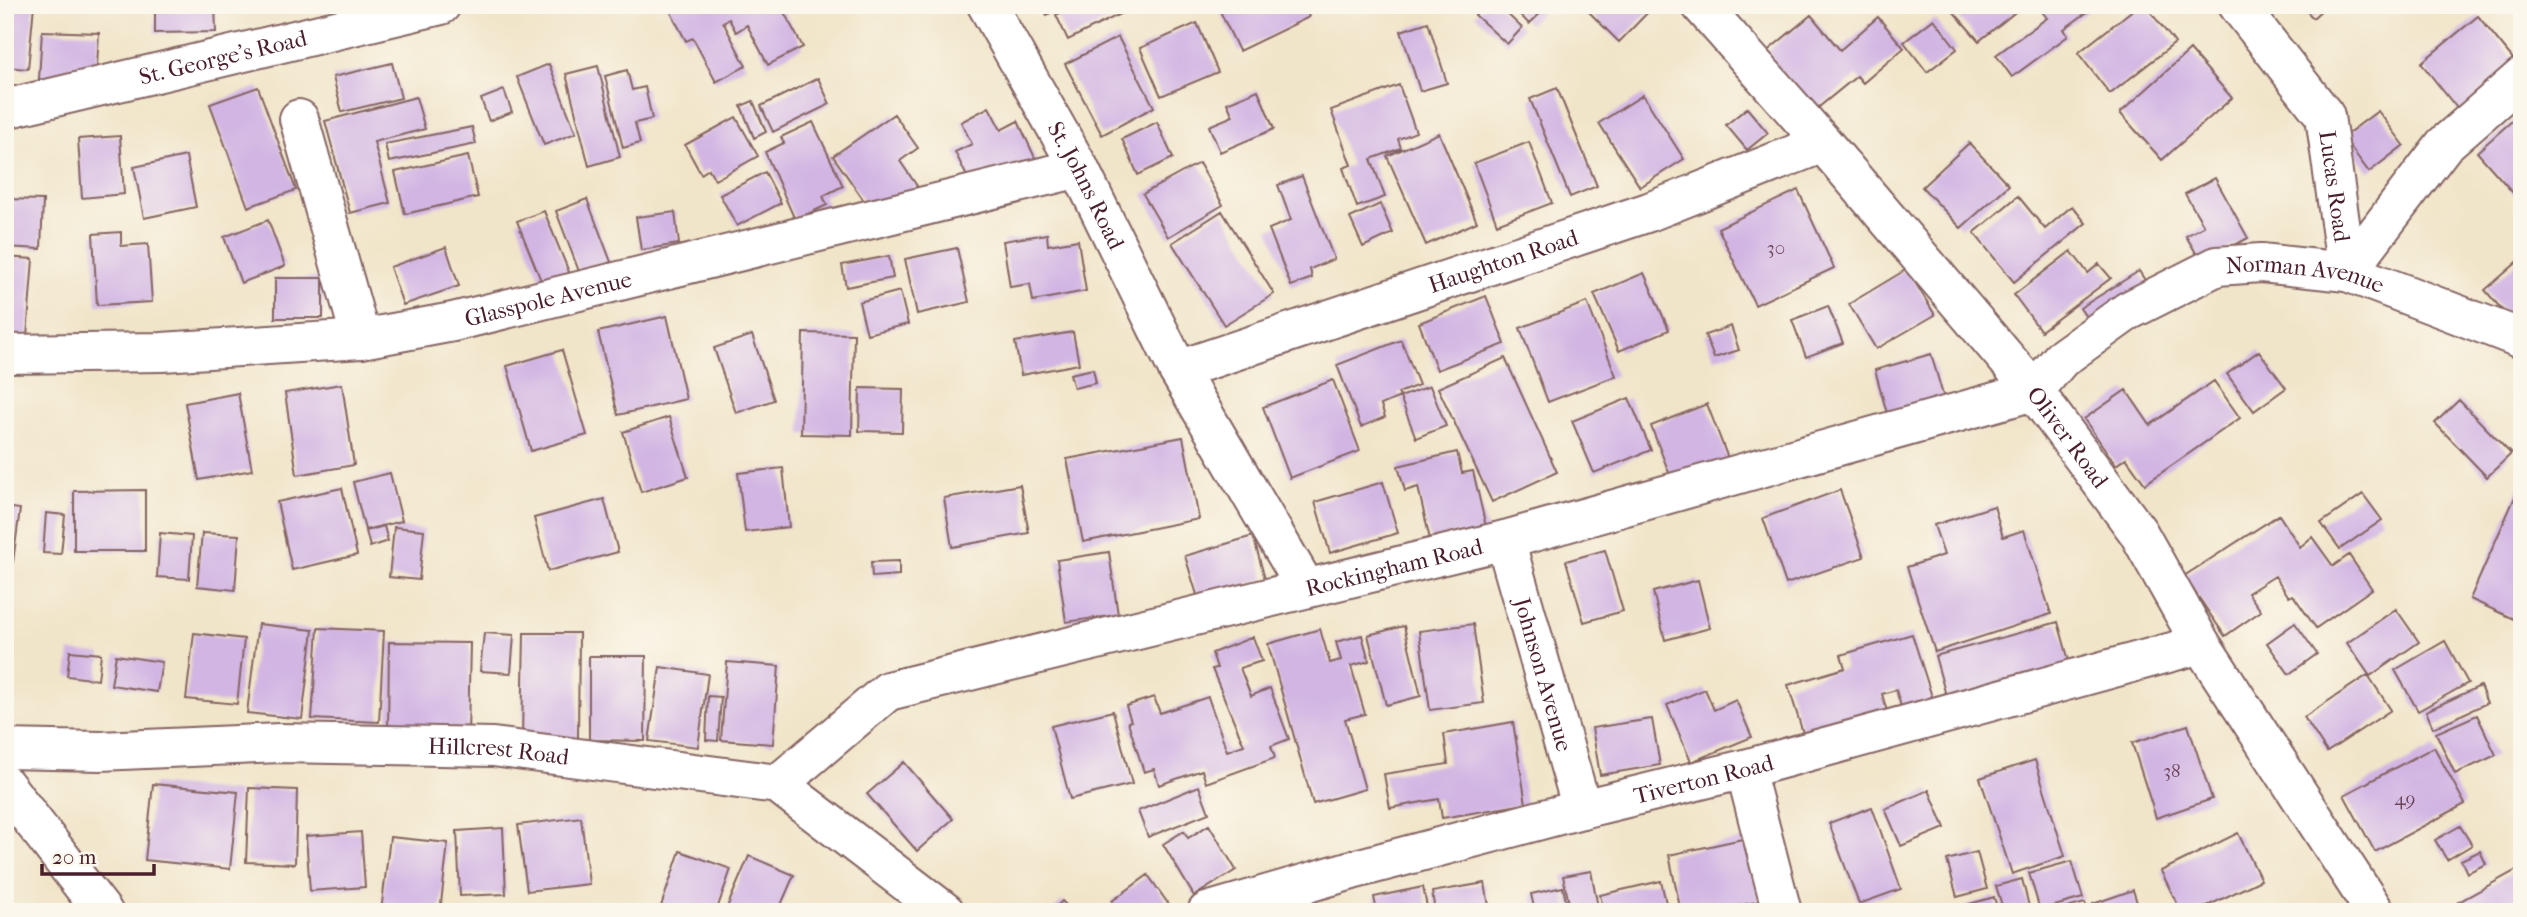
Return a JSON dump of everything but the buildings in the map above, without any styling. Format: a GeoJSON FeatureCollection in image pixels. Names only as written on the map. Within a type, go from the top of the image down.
{"type":"FeatureCollection","features":[{"type":"Feature","properties":{"kind":"street","name":"St. George's Road"},"geometry":{"type":"LineString","coordinates":[[5,109],[441,5]]}},
{"type":"Feature","properties":{"kind":"street","name":"St. Johns Road"},"geometry":{"type":"LineString","coordinates":[[987,5],[1079,168],[1178,370],[1306,588]]}},
{"type":"Feature","properties":{"kind":"street","name":"Oliver Road"},"geometry":{"type":"LineString","coordinates":[[1701,5],[1823,143],[2034,391],[2138,532],[2201,644],[2373,911]]}},
{"type":"Feature","properties":{"kind":"street","name":"Lucas Road"},"geometry":{"type":"LineString","coordinates":[[2238,5],[2325,116],[2347,272]]}},
{"type":"Feature","properties":{"kind":"street"},"geometry":{"type":"LineString","coordinates":[[2347,272],[2444,145],[2522,77]]}},
{"type":"Feature","properties":{"kind":"street"},"geometry":{"type":"LineString","coordinates":[[299,119],[361,339]]}},
{"type":"Feature","properties":{"kind":"street","name":"Haughton Road"},"geometry":{"type":"LineString","coordinates":[[1178,370],[1649,212],[1823,143]]}},
{"type":"Feature","properties":{"kind":"street","name":"Glasspole Avenue"},"geometry":{"type":"LineString","coordinates":[[5,354],[162,352],[361,339],[453,322],[1079,168]]}},
{"type":"Feature","properties":{"kind":"street","name":"Norman Avenue"},"geometry":{"type":"LineString","coordinates":[[2034,391],[2061,359],[2129,311],[2217,266],[2261,262],[2347,272],[2522,339]]}},
{"type":"Feature","properties":{"kind":"street","name":"Rockingham Road"},"geometry":{"type":"LineString","coordinates":[[778,784],[888,691],[1505,540],[2034,391]]}},
{"type":"Feature","properties":{"kind":"street","name":"Johnson Avenue"},"geometry":{"type":"LineString","coordinates":[[1505,540],[1582,808]]}},
{"type":"Feature","properties":{"kind":"street","name":"Tiverton Road"},"geometry":{"type":"LineString","coordinates":[[1207,912],[1352,870],[1582,808],[1745,769],[2201,644]]}},
{"type":"Feature","properties":{"kind":"street","name":"Hillcrest Road"},"geometry":{"type":"LineString","coordinates":[[5,749],[100,751],[280,743],[493,747],[778,784]]}},
{"type":"Feature","properties":{"kind":"street"},"geometry":{"type":"LineString","coordinates":[[1745,769],[1782,912]]}},
{"type":"Feature","properties":{"kind":"street"},"geometry":{"type":"LineString","coordinates":[[778,784],[945,912]]}},
{"type":"Feature","properties":{"kind":"street"},"geometry":{"type":"LineString","coordinates":[[5,785],[103,912]]}}]}
